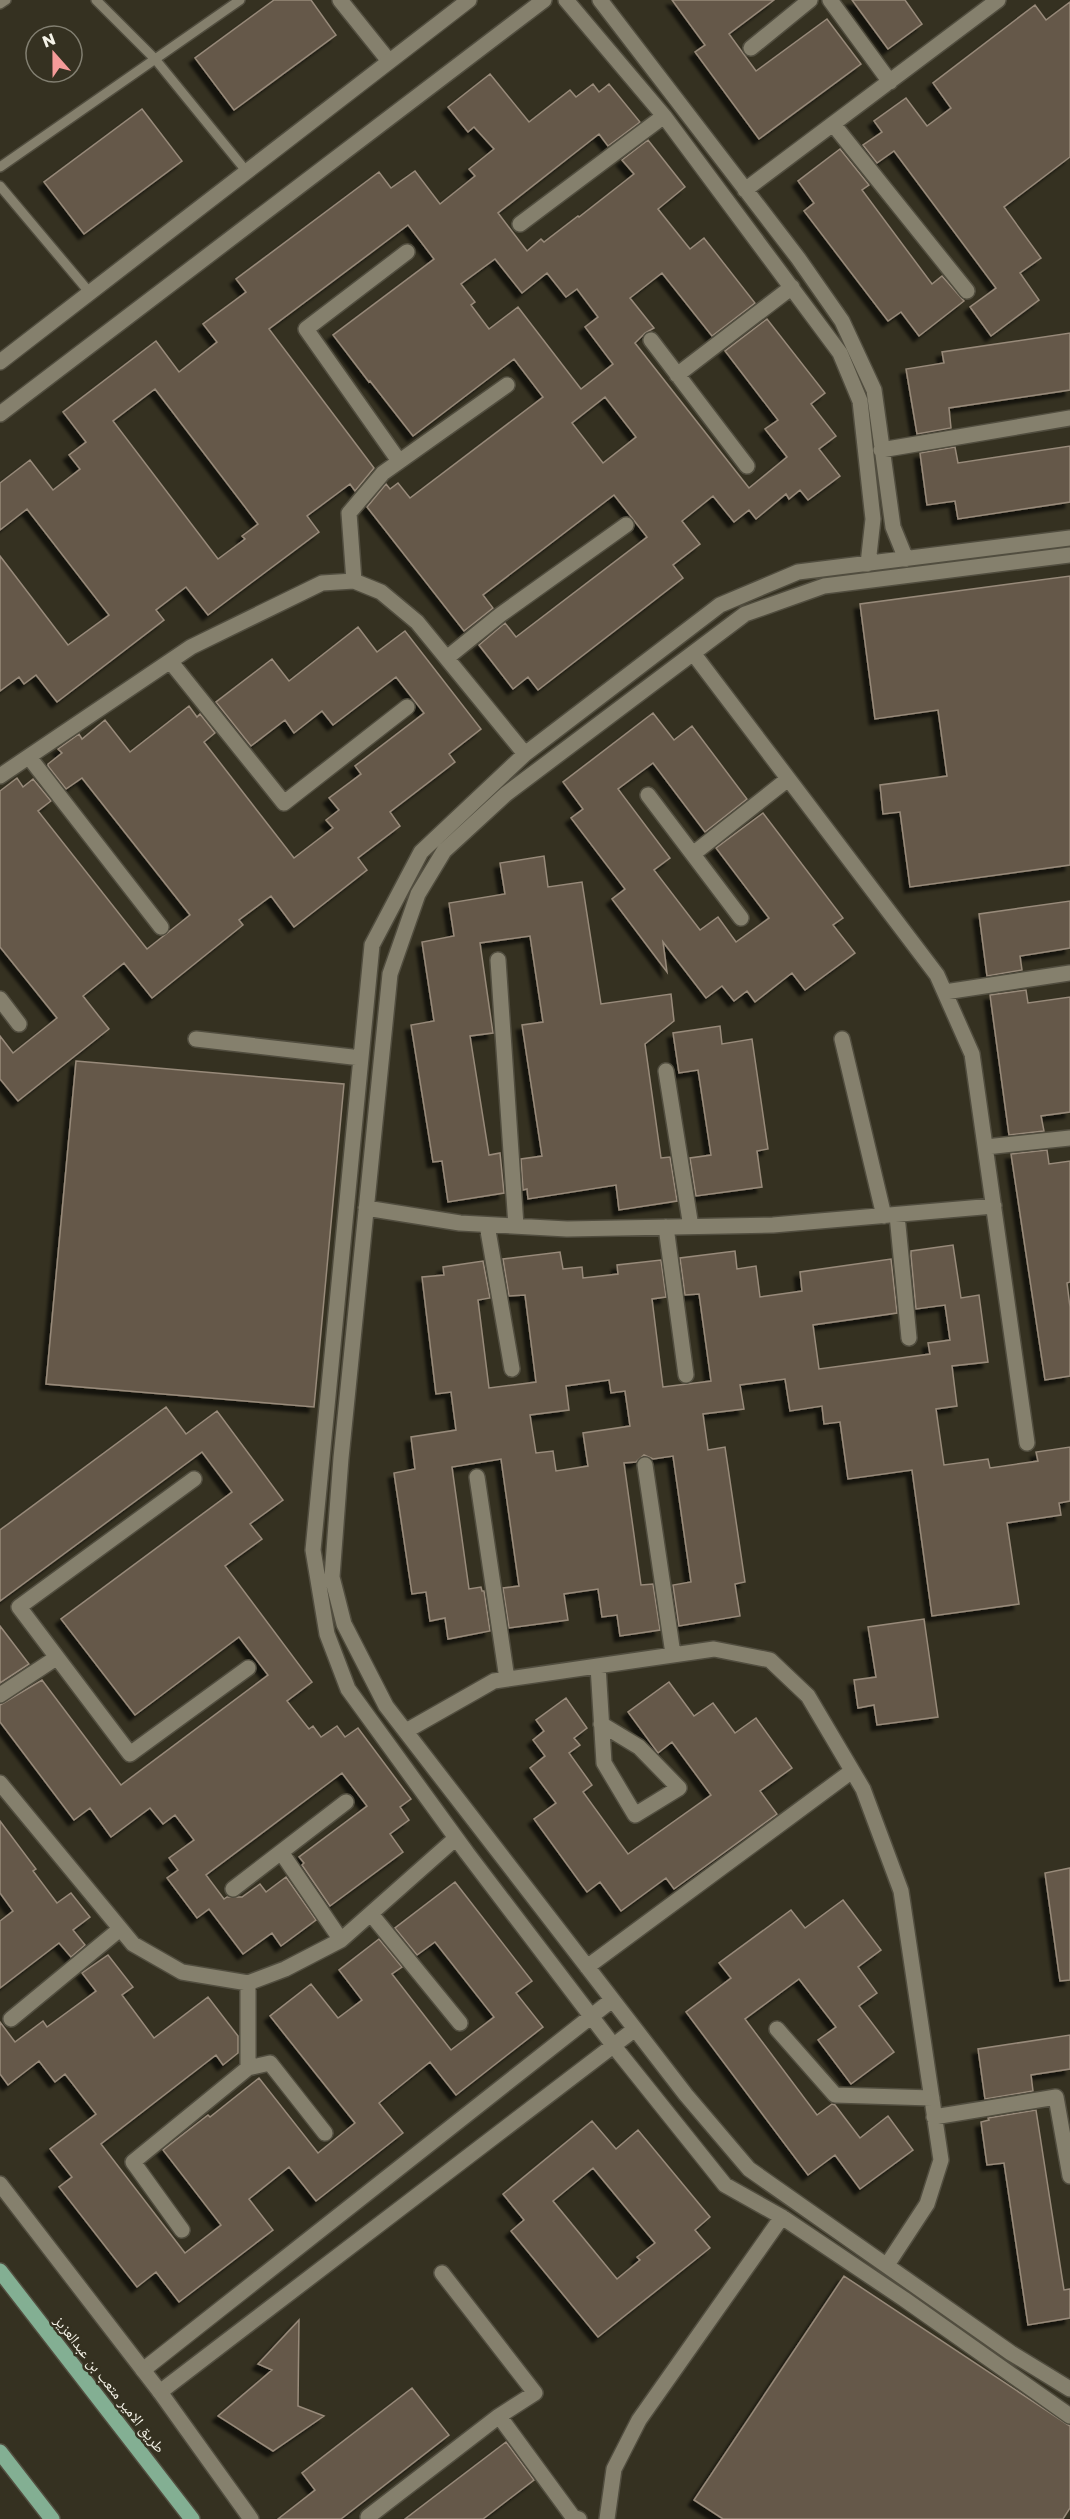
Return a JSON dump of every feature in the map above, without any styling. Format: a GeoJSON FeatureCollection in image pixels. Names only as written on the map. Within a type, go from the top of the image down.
{"type":"FeatureCollection","features":[{"type":"Feature","properties":{"kind":"main road","name":"طريق الامير متعب بن عبدالعزيز"},"geometry":{"type":"LineString","coordinates":[[0,2271],[192,2519]]}},
{"type":"Feature","properties":{"kind":"main road"},"geometry":{"type":"LineString","coordinates":[[0,2452],[52,2519]]}},
{"type":"Feature","properties":{"kind":"street"},"geometry":{"type":"LineString","coordinates":[[340,0],[389,61]]}},
{"type":"Feature","properties":{"kind":"street"},"geometry":{"type":"LineString","coordinates":[[0,362],[469,0]]}},
{"type":"Feature","properties":{"kind":"street"},"geometry":{"type":"LineString","coordinates":[[0,414],[544,0]]}},
{"type":"Feature","properties":{"kind":"street"},"geometry":{"type":"LineString","coordinates":[[566,0],[664,116],[840,353],[860,401],[873,519],[868,564]]}},
{"type":"Feature","properties":{"kind":"street"},"geometry":{"type":"LineString","coordinates":[[600,0],[798,258],[842,321],[874,390],[893,527],[906,559]]}},
{"type":"Feature","properties":{"kind":"street"},"geometry":{"type":"LineString","coordinates":[[751,48],[810,0]]}},
{"type":"Feature","properties":{"kind":"street"},"geometry":{"type":"LineString","coordinates":[[830,0],[890,82]]}},
{"type":"Feature","properties":{"kind":"street"},"geometry":{"type":"LineString","coordinates":[[745,190],[998,0]]}},
{"type":"Feature","properties":{"kind":"street"},"geometry":{"type":"LineString","coordinates":[[520,224],[664,116]]}},
{"type":"Feature","properties":{"kind":"street"},"geometry":{"type":"LineString","coordinates":[[833,124],[967,291]]}},
{"type":"Feature","properties":{"kind":"street"},"geometry":{"type":"LineString","coordinates":[[399,461],[306,329],[407,252]]}},
{"type":"Feature","properties":{"kind":"street"},"geometry":{"type":"LineString","coordinates":[[677,375],[792,288]]}},
{"type":"Feature","properties":{"kind":"street"},"geometry":{"type":"LineString","coordinates":[[651,340],[747,466]]}},
{"type":"Feature","properties":{"kind":"street"},"geometry":{"type":"LineString","coordinates":[[354,581],[349,513],[383,473],[507,385]]}},
{"type":"Feature","properties":{"kind":"street"},"geometry":{"type":"LineString","coordinates":[[881,450],[1070,418]]}},
{"type":"Feature","properties":{"kind":"street"},"geometry":{"type":"LineString","coordinates":[[448,657],[500,615],[626,525]]}},
{"type":"Feature","properties":{"kind":"street"},"geometry":{"type":"LineString","coordinates":[[1070,538],[798,572],[720,605],[525,754],[421,852],[372,945],[313,1550],[327,1634],[348,1689],[456,1838],[613,2045],[725,2185],[782,2217],[904,2299],[1070,2416]]}},
{"type":"Feature","properties":{"kind":"street"},"geometry":{"type":"LineString","coordinates":[[1070,555],[824,586],[745,614],[506,794],[444,852],[418,894],[390,974],[341,1458],[332,1577],[344,1624],[386,1706],[686,2095],[749,2169],[1011,2353],[1070,2389]]}},
{"type":"Feature","properties":{"kind":"street"},"geometry":{"type":"LineString","coordinates":[[0,776],[191,647],[322,583],[354,581],[381,592],[417,622],[448,657],[525,754]]}},
{"type":"Feature","properties":{"kind":"street"},"geometry":{"type":"LineString","coordinates":[[693,653],[937,975],[972,1054],[1027,1443]]}},
{"type":"Feature","properties":{"kind":"street"},"geometry":{"type":"LineString","coordinates":[[170,661],[284,802],[407,707]]}},
{"type":"Feature","properties":{"kind":"street"},"geometry":{"type":"LineString","coordinates":[[29,757],[161,927]]}},
{"type":"Feature","properties":{"kind":"street"},"geometry":{"type":"LineString","coordinates":[[693,854],[788,779]]}},
{"type":"Feature","properties":{"kind":"street"},"geometry":{"type":"LineString","coordinates":[[648,795],[741,918]]}},
{"type":"Feature","properties":{"kind":"street"},"geometry":{"type":"LineString","coordinates":[[498,960],[516,1226]]}},
{"type":"Feature","properties":{"kind":"street"},"geometry":{"type":"LineString","coordinates":[[945,992],[1070,973]]}},
{"type":"Feature","properties":{"kind":"street"},"geometry":{"type":"LineString","coordinates":[[0,999],[19,1024]]}},
{"type":"Feature","properties":{"kind":"street"},"geometry":{"type":"LineString","coordinates":[[196,1039],[362,1058]]}},
{"type":"Feature","properties":{"kind":"street"},"geometry":{"type":"LineString","coordinates":[[842,1039],[891,1215],[909,1338]]}},
{"type":"Feature","properties":{"kind":"street"},"geometry":{"type":"LineString","coordinates":[[666,1071],[691,1227]]}},
{"type":"Feature","properties":{"kind":"street"},"geometry":{"type":"LineString","coordinates":[[986,1147],[1070,1138]]}},
{"type":"Feature","properties":{"kind":"street"},"geometry":{"type":"LineString","coordinates":[[366,1208],[460,1223],[567,1229],[773,1225],[994,1206]]}},
{"type":"Feature","properties":{"kind":"street"},"geometry":{"type":"LineString","coordinates":[[487,1225],[512,1368]]}},
{"type":"Feature","properties":{"kind":"street"},"geometry":{"type":"LineString","coordinates":[[666,1227],[686,1375]]}},
{"type":"Feature","properties":{"kind":"street"},"geometry":{"type":"LineString","coordinates":[[645,1465],[674,1654]]}},
{"type":"Feature","properties":{"kind":"street"},"geometry":{"type":"LineString","coordinates":[[477,1477],[507,1679]]}},
{"type":"Feature","properties":{"kind":"street"},"geometry":{"type":"LineString","coordinates":[[194,1479],[19,1607],[130,1754],[248,1668]]}},
{"type":"Feature","properties":{"kind":"street"},"geometry":{"type":"LineString","coordinates":[[406,1731],[494,1681],[714,1649],[770,1660],[808,1696],[863,1789],[901,1891],[941,2160],[927,2204],[887,2265]]}},
{"type":"Feature","properties":{"kind":"street"},"geometry":{"type":"LineString","coordinates":[[0,1695],[56,1658]]}},
{"type":"Feature","properties":{"kind":"street"},"geometry":{"type":"LineString","coordinates":[[597,1666],[601,1724],[604,1763],[635,1815],[679,1788],[639,1747],[601,1724]]}},
{"type":"Feature","properties":{"kind":"street"},"geometry":{"type":"LineString","coordinates":[[587,1967],[852,1771]]}},
{"type":"Feature","properties":{"kind":"street"},"geometry":{"type":"LineString","coordinates":[[0,1783],[133,1944],[182,1972],[248,1983],[285,1969],[341,1940],[456,1838]]}},
{"type":"Feature","properties":{"kind":"street"},"geometry":{"type":"LineString","coordinates":[[233,1889],[346,1802]]}},
{"type":"Feature","properties":{"kind":"street"},"geometry":{"type":"LineString","coordinates":[[281,1852],[341,1940]]}},
{"type":"Feature","properties":{"kind":"street"},"geometry":{"type":"LineString","coordinates":[[371,1914],[460,2023]]}},
{"type":"Feature","properties":{"kind":"street"},"geometry":{"type":"LineString","coordinates":[[11,2019],[120,1929]]}},
{"type":"Feature","properties":{"kind":"street"},"geometry":{"type":"LineString","coordinates":[[248,1983],[248,2068]]}},
{"type":"Feature","properties":{"kind":"street"},"geometry":{"type":"LineString","coordinates":[[143,2370],[612,2000]]}},
{"type":"Feature","properties":{"kind":"street"},"geometry":{"type":"LineString","coordinates":[[160,2392],[635,2029]]}},
{"type":"Feature","properties":{"kind":"street"},"geometry":{"type":"LineString","coordinates":[[777,2029],[835,2095],[932,2098]]}},
{"type":"Feature","properties":{"kind":"street"},"geometry":{"type":"LineString","coordinates":[[182,2230],[133,2162],[248,2068],[270,2063],[325,2133]]}},
{"type":"Feature","properties":{"kind":"street"},"geometry":{"type":"LineString","coordinates":[[934,2117],[1056,2097],[1070,2176]]}},
{"type":"Feature","properties":{"kind":"street"},"geometry":{"type":"LineString","coordinates":[[0,2184],[160,2392],[251,2519]]}},
{"type":"Feature","properties":{"kind":"street"},"geometry":{"type":"LineString","coordinates":[[607,2519],[614,2469],[639,2420],[782,2217]]}},
{"type":"Feature","properties":{"kind":"street"},"geometry":{"type":"LineString","coordinates":[[368,2517],[499,2416],[535,2393],[442,2272]]}},
{"type":"Feature","properties":{"kind":"street"},"geometry":{"type":"LineString","coordinates":[[499,2416],[573,2517],[579,2519]]}},
{"type":"Feature","properties":{"kind":"lane"},"geometry":{"type":"LineString","coordinates":[[0,4],[6,0]]}},
{"type":"Feature","properties":{"kind":"lane"},"geometry":{"type":"LineString","coordinates":[[96,0],[155,59],[247,172]]}},
{"type":"Feature","properties":{"kind":"lane"},"geometry":{"type":"LineString","coordinates":[[0,167],[240,0]]}},
{"type":"Feature","properties":{"kind":"lane"},"geometry":{"type":"LineString","coordinates":[[0,186],[90,293]]}},
{"type":"Feature","properties":{"kind":"building"},"geometry":{"type":"Polygon","coordinates":[[[274,0],[311,0],[336,35],[234,110],[195,58],[274,0]]]}},
{"type":"Feature","properties":{"kind":"building"},"geometry":{"type":"Polygon","coordinates":[[[672,0],[774,0],[729,34],[756,71],[827,19],[861,64],[759,139],[695,52],[705,45],[672,0]]]}},
{"type":"Feature","properties":{"kind":"building"},"geometry":{"type":"Polygon","coordinates":[[[852,0],[905,0],[922,24],[888,49],[852,0]]]}},
{"type":"Feature","properties":{"kind":"building"},"geometry":{"type":"Polygon","coordinates":[[[1070,2],[1070,157],[1004,207],[1041,258],[1020,273],[1039,300],[991,336],[970,307],[996,288],[894,151],[877,163],[863,145],[882,132],[874,121],[906,98],[927,126],[951,108],[933,83],[1035,5],[1046,20],[1070,2]]]}},
{"type":"Feature","properties":{"kind":"building"},"geometry":{"type":"Polygon","coordinates":[[[490,74],[529,122],[570,90],[576,97],[593,84],[599,92],[609,84],[640,122],[608,146],[599,134],[498,213],[527,251],[541,239],[544,242],[579,217],[634,174],[622,160],[648,140],[685,187],[658,209],[690,249],[704,238],[755,303],[712,336],[662,273],[630,298],[654,328],[635,343],[749,488],[787,457],[765,429],[778,420],[725,351],[767,319],[825,393],[811,404],[836,436],[819,449],[840,476],[808,500],[800,490],[789,499],[786,494],[756,519],[749,510],[734,522],[713,496],[682,521],[700,544],[673,565],[683,578],[538,690],[528,677],[513,689],[479,645],[505,623],[516,637],[647,537],[614,495],[483,595],[493,608],[464,631],[367,507],[386,484],[390,489],[398,483],[410,498],[543,397],[514,359],[413,436],[369,382],[333,335],[434,259],[408,225],[269,329],[374,468],[355,491],[350,484],[307,516],[319,532],[208,615],[186,587],[156,610],[164,620],[57,702],[36,675],[24,684],[19,677],[0,691],[0,556],[68,645],[109,615],[27,509],[0,530],[0,483],[30,460],[53,490],[80,469],[69,455],[86,442],[63,412],[156,341],[179,372],[217,342],[203,324],[246,292],[236,279],[379,172],[391,188],[415,171],[440,204],[475,176],[469,169],[494,149],[474,127],[468,132],[448,107],[490,74]],[[495,259],[461,284],[475,302],[471,305],[489,329],[518,307],[581,389],[613,364],[585,327],[598,317],[577,289],[566,297],[547,273],[522,293],[495,259]],[[155,389],[113,421],[218,559],[245,539],[242,536],[258,524],[155,389]],[[605,397],[572,423],[603,463],[636,437],[605,397]]]}},
{"type":"Feature","properties":{"kind":"building"},"geometry":{"type":"Polygon","coordinates":[[[142,109],[182,161],[84,234],[44,182],[142,109]]]}},
{"type":"Feature","properties":{"kind":"building"},"geometry":{"type":"Polygon","coordinates":[[[840,149],[869,185],[862,190],[932,284],[942,276],[964,301],[919,336],[901,312],[888,321],[804,211],[814,203],[798,181],[840,149]]]}},
{"type":"Feature","properties":{"kind":"building"},"geometry":{"type":"Polygon","coordinates":[[[1070,333],[1070,390],[949,408],[951,428],[917,434],[906,369],[944,363],[942,352],[1070,333]]]}},
{"type":"Feature","properties":{"kind":"building"},"geometry":{"type":"Polygon","coordinates":[[[1070,446],[1070,502],[958,519],[955,501],[927,505],[920,453],[955,447],[958,463],[1070,446]]]}},
{"type":"Feature","properties":{"kind":"building"},"geometry":{"type":"Polygon","coordinates":[[[1070,576],[1070,865],[910,887],[900,812],[883,814],[880,785],[947,776],[938,710],[875,719],[860,604],[1070,576]]]}},
{"type":"Feature","properties":{"kind":"building"},"geometry":{"type":"Polygon","coordinates":[[[358,627],[377,652],[405,631],[481,729],[449,754],[455,762],[390,812],[400,826],[358,858],[367,870],[294,927],[271,896],[239,920],[243,925],[152,998],[124,963],[83,996],[109,1029],[18,1101],[0,1079],[0,1036],[13,1053],[57,1018],[0,947],[0,791],[17,778],[23,787],[33,779],[51,801],[38,811],[147,949],[190,915],[82,778],[66,789],[48,764],[62,753],[58,749],[79,734],[82,739],[105,720],[130,752],[189,706],[197,717],[200,714],[215,733],[204,742],[294,858],[333,828],[326,820],[339,810],[329,798],[361,774],[355,766],[424,713],[396,677],[333,725],[322,711],[294,733],[285,720],[251,746],[216,702],[272,659],[289,681],[358,627]]]}},
{"type":"Feature","properties":{"kind":"building"},"geometry":{"type":"Polygon","coordinates":[[[653,713],[674,740],[692,726],[747,799],[705,832],[653,763],[618,789],[670,858],[654,870],[700,930],[718,917],[736,942],[769,918],[716,848],[763,813],[843,918],[833,925],[855,953],[805,990],[792,973],[755,1002],[747,991],[734,1001],[722,986],[706,998],[663,942],[667,972],[612,899],[625,889],[571,818],[583,809],[563,782],[653,713]]]}},
{"type":"Feature","properties":{"kind":"building"},"geometry":{"type":"Polygon","coordinates":[[[544,856],[548,887],[582,882],[601,1004],[671,994],[674,1021],[645,1044],[661,1158],[670,1157],[677,1201],[619,1210],[616,1185],[528,1199],[527,1189],[523,1190],[521,1159],[542,1156],[522,1025],[543,1022],[530,936],[480,943],[493,1033],[470,1036],[489,1155],[500,1153],[504,1193],[448,1202],[442,1161],[433,1162],[411,1025],[434,1021],[422,942],[454,936],[449,903],[505,894],[500,863],[544,856]]]}},
{"type":"Feature","properties":{"kind":"building"},"geometry":{"type":"Polygon","coordinates":[[[1070,901],[1070,948],[1020,956],[1022,970],[987,976],[979,914],[1070,901]]]}},
{"type":"Feature","properties":{"kind":"building"},"geometry":{"type":"Polygon","coordinates":[[[1026,990],[1028,1003],[1070,997],[1070,1112],[1041,1116],[1044,1131],[1009,1135],[990,995],[1026,990]]]}},
{"type":"Feature","properties":{"kind":"building"},"geometry":{"type":"Polygon","coordinates":[[[720,1026],[722,1044],[752,1039],[768,1149],[757,1151],[762,1187],[696,1196],[690,1158],[711,1155],[698,1070],[679,1073],[673,1033],[720,1026]]]}},
{"type":"Feature","properties":{"kind":"building"},"geometry":{"type":"Polygon","coordinates":[[[76,1061],[344,1084],[314,1407],[46,1384],[76,1061]]]}},
{"type":"Feature","properties":{"kind":"building"},"geometry":{"type":"Polygon","coordinates":[[[1047,1150],[1049,1164],[1070,1161],[1070,1282],[1067,1283],[1070,1307],[1070,1376],[1045,1380],[1011,1154],[1047,1150]]]}},
{"type":"Feature","properties":{"kind":"building"},"geometry":{"type":"Polygon","coordinates":[[[953,1245],[961,1298],[979,1295],[988,1362],[952,1366],[957,1406],[936,1409],[944,1465],[988,1459],[990,1468],[1038,1461],[1036,1452],[1070,1447],[1070,1501],[1059,1503],[1061,1515],[1007,1523],[1019,1604],[932,1616],[912,1470],[848,1479],[840,1422],[824,1424],[822,1406],[790,1411],[785,1379],[740,1385],[744,1409],[703,1414],[708,1450],[725,1447],[745,1582],[735,1584],[740,1616],[679,1626],[673,1585],[691,1582],[673,1456],[653,1459],[644,1455],[636,1462],[624,1463],[641,1585],[653,1584],[660,1630],[620,1636],[617,1615],[602,1617],[598,1589],[564,1594],[568,1620],[509,1628],[503,1588],[519,1586],[501,1459],[452,1467],[469,1589],[481,1587],[484,1591],[490,1631],[448,1639],[445,1618],[430,1621],[426,1592],[412,1594],[394,1473],[415,1469],[411,1437],[456,1430],[451,1392],[436,1394],[422,1277],[444,1275],[443,1267],[483,1261],[490,1298],[478,1300],[489,1388],[536,1382],[525,1295],[509,1296],[503,1259],[560,1252],[563,1269],[582,1267],[583,1278],[618,1274],[617,1265],[661,1260],[666,1297],[652,1299],[663,1387],[711,1381],[699,1294],[685,1295],[680,1258],[735,1251],[737,1269],[756,1266],[760,1297],[802,1291],[800,1272],[891,1259],[897,1313],[813,1325],[819,1369],[930,1354],[928,1343],[950,1340],[945,1305],[916,1309],[911,1251],[953,1245]],[[609,1380],[566,1386],[569,1410],[530,1415],[536,1453],[553,1451],[556,1471],[588,1466],[583,1433],[630,1426],[625,1391],[611,1393],[609,1380]]]}},
{"type":"Feature","properties":{"kind":"building"},"geometry":{"type":"Polygon","coordinates":[[[166,1407],[186,1434],[217,1411],[283,1500],[250,1524],[262,1539],[225,1566],[312,1682],[287,1701],[309,1729],[313,1726],[321,1737],[337,1726],[345,1737],[358,1728],[411,1799],[400,1807],[409,1820],[390,1834],[403,1852],[330,1906],[299,1857],[367,1806],[342,1773],[206,1875],[224,1899],[242,1897],[260,1884],[266,1892],[286,1877],[316,1920],[281,1946],[272,1933],[243,1954],[209,1909],[197,1918],[167,1878],[178,1870],[169,1858],[194,1840],[175,1815],[163,1824],[150,1808],[111,1837],[90,1808],[74,1820],[0,1722],[0,1705],[42,1680],[121,1785],[268,1675],[239,1637],[135,1715],[61,1619],[232,1492],[202,1452],[0,1601],[0,1530],[166,1407]]]}},
{"type":"Feature","properties":{"kind":"building"},"geometry":{"type":"Polygon","coordinates":[[[924,1619],[938,1717],[877,1725],[874,1705],[858,1708],[854,1680],[876,1677],[868,1627],[924,1619]]]}},
{"type":"Feature","properties":{"kind":"building"},"geometry":{"type":"Polygon","coordinates":[[[0,1626],[29,1664],[0,1683],[0,1626]]]}},
{"type":"Feature","properties":{"kind":"building"},"geometry":{"type":"Polygon","coordinates":[[[669,1682],[694,1716],[713,1703],[735,1733],[756,1718],[792,1768],[760,1791],[777,1814],[674,1889],[666,1878],[621,1911],[600,1882],[587,1892],[534,1819],[556,1803],[530,1768],[545,1756],[533,1740],[544,1731],[536,1720],[566,1698],[587,1728],[574,1738],[580,1745],[569,1753],[592,1785],[583,1792],[628,1854],[711,1795],[672,1742],[658,1753],[628,1712],[669,1682]]]}},
{"type":"Feature","properties":{"kind":"building"},"geometry":{"type":"Polygon","coordinates":[[[0,1821],[36,1869],[33,1871],[57,1903],[71,1893],[90,1917],[73,1930],[85,1945],[71,1957],[59,1943],[0,1988],[0,1921],[13,1911],[0,1893],[0,1821]]]}},
{"type":"Feature","properties":{"kind":"building"},"geometry":{"type":"Polygon","coordinates":[[[1070,1868],[1070,1980],[1060,1981],[1045,1873],[1070,1868]]]}},
{"type":"Feature","properties":{"kind":"building"},"geometry":{"type":"Polygon","coordinates":[[[455,1882],[532,1981],[516,1993],[543,2027],[456,2095],[430,2062],[379,2103],[403,2133],[316,2201],[289,2167],[249,2199],[273,2230],[179,2302],[156,2272],[137,2287],[59,2187],[72,2177],[50,2149],[96,2114],[65,2074],[55,2082],[39,2061],[8,2085],[0,2074],[0,2022],[15,2042],[43,2021],[47,2027],[96,1991],[82,1973],[108,1955],[133,1987],[122,1995],[154,2038],[208,1997],[238,2036],[238,2053],[223,2065],[216,2055],[101,2144],[185,2253],[221,2225],[163,2150],[208,2115],[210,2117],[259,2078],[318,2153],[355,2123],[270,2016],[311,1984],[338,2018],[362,2000],[339,1970],[379,1939],[402,1967],[392,1974],[451,2050],[494,2017],[435,1942],[417,1955],[395,1928],[455,1882]]]}},
{"type":"Feature","properties":{"kind":"building"},"geometry":{"type":"Polygon","coordinates":[[[843,1900],[881,1950],[858,1967],[877,1993],[859,2006],[894,2052],[851,2084],[818,2040],[836,2027],[799,1979],[745,2019],[817,2115],[832,2104],[835,2105],[860,2138],[888,2116],[913,2150],[860,2189],[835,2155],[808,2175],[686,2012],[731,1978],[719,1963],[791,1910],[805,1928],[843,1900]]]}},
{"type":"Feature","properties":{"kind":"building"},"geometry":{"type":"Polygon","coordinates":[[[1070,2035],[1070,2069],[1031,2075],[1033,2091],[985,2099],[978,2049],[1070,2035]]]}},
{"type":"Feature","properties":{"kind":"building"},"geometry":{"type":"Polygon","coordinates":[[[1036,2110],[1064,2290],[1070,2289],[1070,2318],[1028,2325],[1004,2163],[987,2165],[981,2122],[989,2120],[988,2118],[1036,2110]]]}},
{"type":"Feature","properties":{"kind":"building"},"geometry":{"type":"Polygon","coordinates":[[[592,2121],[616,2149],[638,2130],[710,2217],[695,2230],[710,2248],[598,2337],[511,2231],[524,2220],[503,2194],[592,2121]],[[593,2168],[553,2201],[617,2279],[640,2260],[637,2257],[655,2243],[593,2168]]]}},
{"type":"Feature","properties":{"kind":"building"},"geometry":{"type":"Polygon","coordinates":[[[844,2276],[1070,2426],[1070,2508],[1063,2519],[723,2519],[694,2500],[844,2276]]]}},
{"type":"Feature","properties":{"kind":"building"},"geometry":{"type":"Polygon","coordinates":[[[299,2320],[298,2406],[324,2416],[273,2451],[218,2416],[272,2370],[258,2364],[299,2320]]]}},
{"type":"Feature","properties":{"kind":"building"},"geometry":{"type":"Polygon","coordinates":[[[412,2388],[449,2435],[341,2519],[278,2519],[315,2490],[302,2473],[412,2388]]]}},
{"type":"Feature","properties":{"kind":"building"},"geometry":{"type":"Polygon","coordinates":[[[506,2442],[534,2480],[483,2519],[405,2519],[506,2442]]]}}]}
